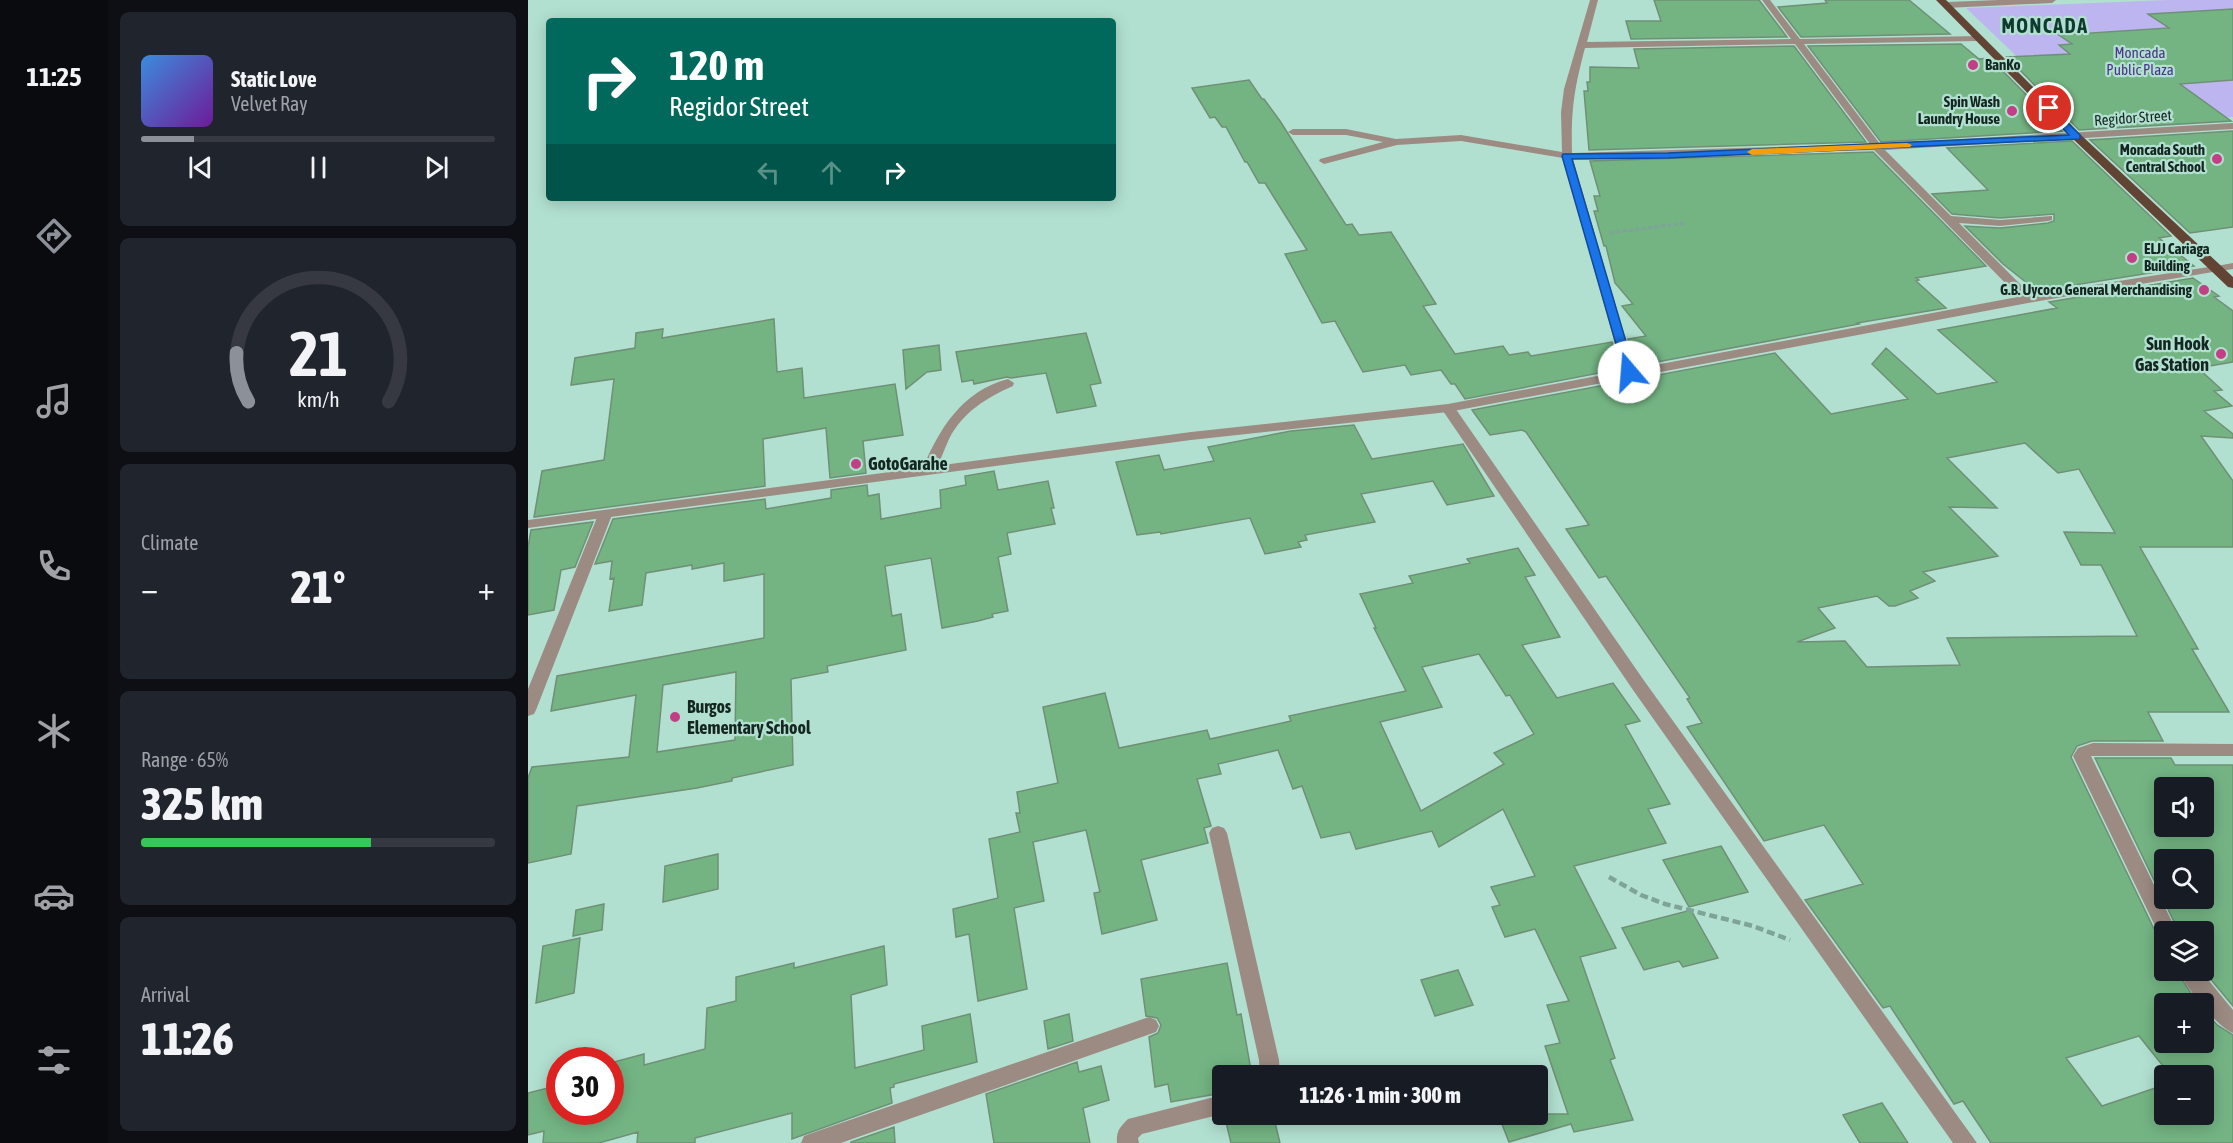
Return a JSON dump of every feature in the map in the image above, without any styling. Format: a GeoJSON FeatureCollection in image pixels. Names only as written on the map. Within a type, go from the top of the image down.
{"type":"FeatureCollection","features":[{"type":"Feature","properties":{"kind":"highway"},"geometry":{"type":"LineString","coordinates":[[1943,3],[2077,137],[2233,284]]}},
{"type":"Feature","properties":{"kind":"street"},"geometry":{"type":"LineString","coordinates":[[1594,0],[1568,101],[1567,156],[1629,372]]}},
{"type":"Feature","properties":{"kind":"street"},"geometry":{"type":"LineString","coordinates":[[1766,0],[1877,147],[2028,299]]}},
{"type":"Feature","properties":{"kind":"street"},"geometry":{"type":"LineString","coordinates":[[1943,3],[2052,0]]}},
{"type":"Feature","properties":{"kind":"street"},"geometry":{"type":"LineString","coordinates":[[1582,45],[1979,38]]}},
{"type":"Feature","properties":{"kind":"street","name":"Regidor Street"},"geometry":{"type":"LineString","coordinates":[[1396,142],[1461,138],[1567,156],[1668,155],[2077,137],[2233,126]]}},
{"type":"Feature","properties":{"kind":"street"},"geometry":{"type":"LineString","coordinates":[[1293,132],[1346,132],[1396,142]]}},
{"type":"Feature","properties":{"kind":"street"},"geometry":{"type":"LineString","coordinates":[[1324,160],[1396,142]]}},
{"type":"Feature","properties":{"kind":"street"},"geometry":{"type":"LineString","coordinates":[[1951,219],[2013,222],[2048,218]]}},
{"type":"Feature","properties":{"kind":"street"},"geometry":{"type":"LineString","coordinates":[[528,524],[1191,436],[1448,408],[1629,372],[2028,299],[2233,266]]}},
{"type":"Feature","properties":{"kind":"street"},"geometry":{"type":"LineString","coordinates":[[929,470],[944,432],[952,420],[967,405],[983,394],[1008,383]]}},
{"type":"Feature","properties":{"kind":"street"},"geometry":{"type":"LineString","coordinates":[[1448,408],[1594,623],[1966,1143]]}},
{"type":"Feature","properties":{"kind":"street"},"geometry":{"type":"LineString","coordinates":[[528,710],[605,515]]}},
{"type":"Feature","properties":{"kind":"street"},"geometry":{"type":"LineString","coordinates":[[2163,921],[2116,820],[2082,756],[2084,752],[2093,749],[2233,750]]}},
{"type":"Feature","properties":{"kind":"street"},"geometry":{"type":"LineString","coordinates":[[1218,833],[1269,1065]]}},
{"type":"Feature","properties":{"kind":"street"},"geometry":{"type":"LineString","coordinates":[[2196,981],[2233,1024]]}},
{"type":"Feature","properties":{"kind":"street"},"geometry":{"type":"LineString","coordinates":[[812,1143],[1149,1026]]}},
{"type":"Feature","properties":{"kind":"street"},"geometry":{"type":"LineString","coordinates":[[1128,1143],[1127,1134],[1136,1126],[1212,1107]]}},
{"type":"Feature","properties":{"kind":"path"},"geometry":{"type":"LineString","coordinates":[[1590,236],[1686,223]]}},
{"type":"Feature","properties":{"kind":"path"},"geometry":{"type":"LineString","coordinates":[[1609,877],[1641,895],[1665,904],[1753,926],[1832,958]]}},
{"type":"Feature","properties":{"kind":"green space","name":"Moncada Public Plaza"},"geometry":{"type":"Polygon","coordinates":[[[2168,0],[2233,0],[2233,117],[2090,126],[1966,8],[2168,0]]]}},
{"type":"Feature","properties":{"kind":"building"},"geometry":{"type":"Polygon","coordinates":[[[1654,0],[1759,0],[1787,37],[1631,39],[1626,21],[1661,21],[1654,0]]]}},
{"type":"Feature","properties":{"kind":"building"},"geometry":{"type":"Polygon","coordinates":[[[1825,0],[1909,0],[1950,34],[1801,37],[1778,7],[1827,3],[1825,0]]]}},
{"type":"Feature","properties":{"kind":"building","name":"Moncada Public Plaza"},"geometry":{"type":"Polygon","coordinates":[[[2233,9],[2233,80],[2180,84],[2231,121],[2079,130],[2007,57],[2070,54],[2059,45],[2072,44],[2059,35],[2169,28],[2148,14],[2233,9]]]}},
{"type":"Feature","properties":{"kind":"building"},"geometry":{"type":"Polygon","coordinates":[[[1961,44],[1979,59],[1990,58],[2062,131],[1881,142],[1808,46],[1961,44]]]}},
{"type":"Feature","properties":{"kind":"building"},"geometry":{"type":"Polygon","coordinates":[[[1794,46],[1866,142],[1589,150],[1584,91],[1588,91],[1590,67],[1639,68],[1634,49],[1794,46]]]}},
{"type":"Feature","properties":{"kind":"building"},"geometry":{"type":"Polygon","coordinates":[[[1249,80],[1280,121],[1346,225],[1352,224],[1359,235],[1391,232],[1436,304],[1423,306],[1455,354],[1503,346],[1509,355],[1528,352],[1531,356],[1612,342],[1620,369],[1465,399],[1455,384],[1451,384],[1441,370],[1411,375],[1405,365],[1363,372],[1335,321],[1322,323],[1285,254],[1307,250],[1265,183],[1259,183],[1245,162],[1226,127],[1222,127],[1215,117],[1210,118],[1192,88],[1249,80]]]}},
{"type":"Feature","properties":{"kind":"building"},"geometry":{"type":"Polygon","coordinates":[[[2233,131],[2233,227],[2190,233],[2090,140],[2233,131]]]}},
{"type":"Feature","properties":{"kind":"building"},"geometry":{"type":"Polygon","coordinates":[[[2072,141],[2171,236],[2159,238],[2194,266],[2037,291],[2003,264],[1965,226],[2000,228],[2048,223],[2054,221],[2054,214],[2000,218],[1952,214],[1932,194],[1988,190],[1947,148],[2072,141]]]}},
{"type":"Feature","properties":{"kind":"building"},"geometry":{"type":"Polygon","coordinates":[[[1873,152],[1986,266],[1916,278],[1919,280],[1916,281],[1946,308],[1636,366],[1628,339],[1646,336],[1622,306],[1633,304],[1615,283],[1594,211],[1598,211],[1594,196],[1600,196],[1590,161],[1873,152]]]}},
{"type":"Feature","properties":{"kind":"building"},"geometry":{"type":"Polygon","coordinates":[[[2193,278],[2219,296],[2214,297],[2233,311],[2233,362],[2198,368],[2222,390],[2214,391],[2232,406],[2204,411],[2233,434],[2233,438],[2201,436],[2233,481],[2233,547],[2140,547],[2198,649],[2192,649],[2229,712],[2148,712],[2163,741],[2092,741],[2077,746],[2071,757],[2154,929],[2154,981],[2183,981],[2191,993],[2154,993],[2154,1053],[2214,1053],[2214,1022],[2233,1035],[2233,1143],[1991,1143],[1963,1101],[1954,1104],[1890,1006],[1883,1008],[1805,900],[1863,884],[1824,825],[1764,841],[1687,727],[1702,723],[1687,699],[1690,698],[1606,576],[1599,578],[1566,529],[1589,525],[1526,432],[1522,430],[1490,435],[1472,410],[1775,353],[1831,414],[1908,399],[1872,364],[1886,348],[1937,394],[1997,382],[1938,330],[2057,308],[2049,302],[2193,278]],[[2025,443],[1947,458],[1997,508],[1949,507],[1998,556],[1923,572],[1935,581],[1910,591],[1918,598],[1895,606],[1889,606],[1877,596],[1818,608],[1835,628],[1797,642],[1845,641],[1867,667],[1960,665],[1947,638],[2137,636],[2101,565],[2081,565],[2064,532],[2115,533],[2079,469],[2058,473],[2025,443]],[[2139,1036],[2066,1058],[2102,1106],[2154,1088],[2154,1125],[2214,1125],[2214,1065],[2162,1065],[2139,1036]]]}},
{"type":"Feature","properties":{"kind":"building"},"geometry":{"type":"Polygon","coordinates":[[[774,319],[777,372],[802,368],[804,398],[895,384],[903,435],[863,441],[866,473],[830,478],[826,428],[763,439],[765,486],[534,517],[542,471],[604,460],[614,379],[571,385],[575,358],[635,348],[636,333],[663,329],[662,338],[774,319]]]}},
{"type":"Feature","properties":{"kind":"building"},"geometry":{"type":"Polygon","coordinates":[[[1086,333],[1101,383],[1090,385],[1096,406],[1057,413],[1046,373],[1007,377],[974,384],[973,380],[962,382],[956,352],[1086,333]]]}},
{"type":"Feature","properties":{"kind":"building"},"geometry":{"type":"Polygon","coordinates":[[[939,345],[941,370],[927,372],[906,389],[903,350],[939,345]]]}},
{"type":"Feature","properties":{"kind":"building"},"geometry":{"type":"Polygon","coordinates":[[[1354,425],[1372,459],[1463,444],[1494,496],[1447,505],[1433,481],[1361,494],[1375,522],[1305,535],[1307,540],[1298,542],[1301,547],[1265,554],[1250,518],[1161,534],[1160,532],[1137,535],[1116,462],[1159,455],[1164,470],[1214,461],[1208,447],[1291,431],[1354,425]]]}},
{"type":"Feature","properties":{"kind":"building"},"geometry":{"type":"Polygon","coordinates":[[[994,471],[998,490],[1048,481],[1055,524],[1007,533],[1011,554],[998,557],[1008,611],[992,614],[993,617],[978,621],[942,628],[931,558],[885,566],[892,616],[901,614],[906,650],[827,666],[828,672],[791,679],[793,765],[697,788],[577,806],[571,854],[528,863],[528,778],[532,767],[629,757],[636,695],[551,711],[557,676],[764,638],[764,574],[724,581],[724,563],[692,569],[692,565],[646,573],[642,605],[609,611],[614,578],[610,579],[612,561],[595,564],[613,519],[765,499],[766,509],[831,498],[831,490],[867,485],[868,496],[879,494],[881,519],[941,508],[940,490],[966,485],[965,476],[994,471]],[[736,672],[663,685],[657,752],[735,740],[736,672]]]}},
{"type":"Feature","properties":{"kind":"building"},"geometry":{"type":"Polygon","coordinates":[[[593,522],[575,567],[561,570],[554,610],[528,615],[528,547],[531,530],[593,522]]]}},
{"type":"Feature","properties":{"kind":"building"},"geometry":{"type":"Polygon","coordinates":[[[1518,548],[1535,575],[1525,577],[1560,637],[1522,645],[1557,698],[1613,683],[1640,721],[1625,725],[1670,804],[1648,809],[1666,843],[1574,866],[1616,948],[1580,957],[1615,1058],[1610,1060],[1633,1120],[1574,1132],[1571,1124],[1509,1142],[1502,1125],[1548,1125],[1548,1114],[1568,1114],[1545,1046],[1560,1043],[1547,1005],[1569,1001],[1535,929],[1505,937],[1492,907],[1500,905],[1491,887],[1535,876],[1503,809],[1439,847],[1432,831],[1356,849],[1350,832],[1321,838],[1302,786],[1293,789],[1278,750],[1218,764],[1221,774],[1197,779],[1211,826],[1204,828],[1208,843],[1141,860],[1157,920],[1102,934],[1094,893],[1100,892],[1086,830],[1033,842],[1044,901],[1014,908],[1027,989],[978,1001],[969,934],[956,937],[953,909],[998,898],[989,839],[1020,832],[1016,813],[1020,813],[1017,792],[1058,783],[1043,707],[1105,693],[1119,748],[1207,730],[1210,739],[1291,721],[1289,716],[1406,691],[1374,628],[1376,628],[1360,594],[1413,583],[1409,576],[1470,563],[1467,559],[1518,548]],[[1479,654],[1422,667],[1442,707],[1380,722],[1421,811],[1504,764],[1494,753],[1534,734],[1510,695],[1506,696],[1479,654]]]}},
{"type":"Feature","properties":{"kind":"building"},"geometry":{"type":"Polygon","coordinates":[[[2095,758],[2171,758],[2175,765],[2233,765],[2233,1006],[2212,981],[2214,981],[2214,921],[2174,921],[2168,909],[2214,909],[2214,849],[2154,849],[2154,880],[2095,758]]]}},
{"type":"Feature","properties":{"kind":"building"},"geometry":{"type":"Polygon","coordinates":[[[1721,846],[1748,892],[1689,907],[1663,860],[1721,846]]]}},
{"type":"Feature","properties":{"kind":"building"},"geometry":{"type":"Polygon","coordinates":[[[718,854],[718,889],[663,902],[665,866],[718,854]]]}},
{"type":"Feature","properties":{"kind":"building"},"geometry":{"type":"Polygon","coordinates":[[[604,904],[602,930],[573,936],[576,910],[604,904]]]}},
{"type":"Feature","properties":{"kind":"building"},"geometry":{"type":"Polygon","coordinates":[[[1691,910],[1718,958],[1683,967],[1679,961],[1644,970],[1622,928],[1691,910]]]}},
{"type":"Feature","properties":{"kind":"building"},"geometry":{"type":"Polygon","coordinates":[[[580,938],[574,993],[536,1003],[543,946],[580,938]]]}},
{"type":"Feature","properties":{"kind":"building"},"geometry":{"type":"Polygon","coordinates":[[[884,946],[887,985],[851,995],[855,1068],[924,1050],[922,1026],[970,1014],[977,1062],[894,1084],[894,1087],[890,1088],[892,1103],[792,1139],[792,1113],[695,1138],[695,1143],[637,1143],[638,1132],[599,1143],[543,1143],[544,1131],[528,1135],[528,1093],[546,1088],[546,1125],[624,1125],[624,1059],[644,1054],[644,1065],[705,1049],[707,1008],[736,1001],[736,977],[794,963],[794,968],[884,946]]]}},
{"type":"Feature","properties":{"kind":"building"},"geometry":{"type":"Polygon","coordinates":[[[1227,963],[1237,1015],[1241,1014],[1250,1065],[1212,1065],[1212,1095],[1171,1102],[1168,1084],[1155,1087],[1149,1037],[1158,1033],[1161,1025],[1157,1018],[1146,1016],[1141,979],[1227,963]]]}},
{"type":"Feature","properties":{"kind":"building"},"geometry":{"type":"Polygon","coordinates":[[[1458,970],[1473,1005],[1435,1016],[1421,980],[1458,970]]]}},
{"type":"Feature","properties":{"kind":"building"},"geometry":{"type":"Polygon","coordinates":[[[1069,1014],[1073,1041],[1048,1049],[1044,1021],[1069,1014]]]}},
{"type":"Feature","properties":{"kind":"building"},"geometry":{"type":"Polygon","coordinates":[[[1077,1062],[1079,1072],[1101,1066],[1109,1100],[1083,1108],[1090,1143],[994,1143],[986,1094],[1077,1062]]]}},
{"type":"Feature","properties":{"kind":"building"},"geometry":{"type":"Polygon","coordinates":[[[1882,1103],[1908,1143],[1860,1143],[1843,1115],[1882,1103]]]}},
{"type":"Feature","properties":{"kind":"building"},"geometry":{"type":"Polygon","coordinates":[[[1227,1125],[1276,1125],[1280,1143],[1231,1143],[1227,1125]]]}},
{"type":"Feature","properties":{"kind":"building"},"geometry":{"type":"Polygon","coordinates":[[[894,1127],[895,1143],[851,1143],[851,1142],[894,1127]]]}},
{"type":"Feature","properties":{"kind":"slow traffic"},"geometry":{"type":"LineString","coordinates":[[1752,152],[1907,145]]}},
{"type":"Feature","properties":{"kind":"place","name":"BanKo"},"geometry":{"type":"Point","coordinates":[1973,65]}},
{"type":"Feature","properties":{"kind":"place","name":"Spin Wash Laundry House"},"geometry":{"type":"Point","coordinates":[2012,111]}},
{"type":"Feature","properties":{"kind":"place","name":"Moncada South Central School"},"geometry":{"type":"Point","coordinates":[2217,159]}},
{"type":"Feature","properties":{"kind":"place","name":"ELJJ Cariaga Building"},"geometry":{"type":"Point","coordinates":[2132,258]}},
{"type":"Feature","properties":{"kind":"place","name":"G.B. Uycoco General Merchandising"},"geometry":{"type":"Point","coordinates":[2204,290]}},
{"type":"Feature","properties":{"kind":"place","name":"Sun Hook Gas Station"},"geometry":{"type":"Point","coordinates":[2221,354]}},
{"type":"Feature","properties":{"kind":"place","name":"GotoGarahe"},"geometry":{"type":"Point","coordinates":[856,464]}},
{"type":"Feature","properties":{"kind":"place","name":"Burgos Elementary School"},"geometry":{"type":"Point","coordinates":[675,717]}},
{"type":"Feature","properties":{"kind":"district","name":"MONCADA"},"geometry":{"type":"Point","coordinates":[2045,26]}},
{"type":"Feature","properties":{"kind":"route"},"geometry":{"type":"LineString","coordinates":[[1629,372],[1567,156],[1668,155],[2077,137],[2049,108]]}}]}
